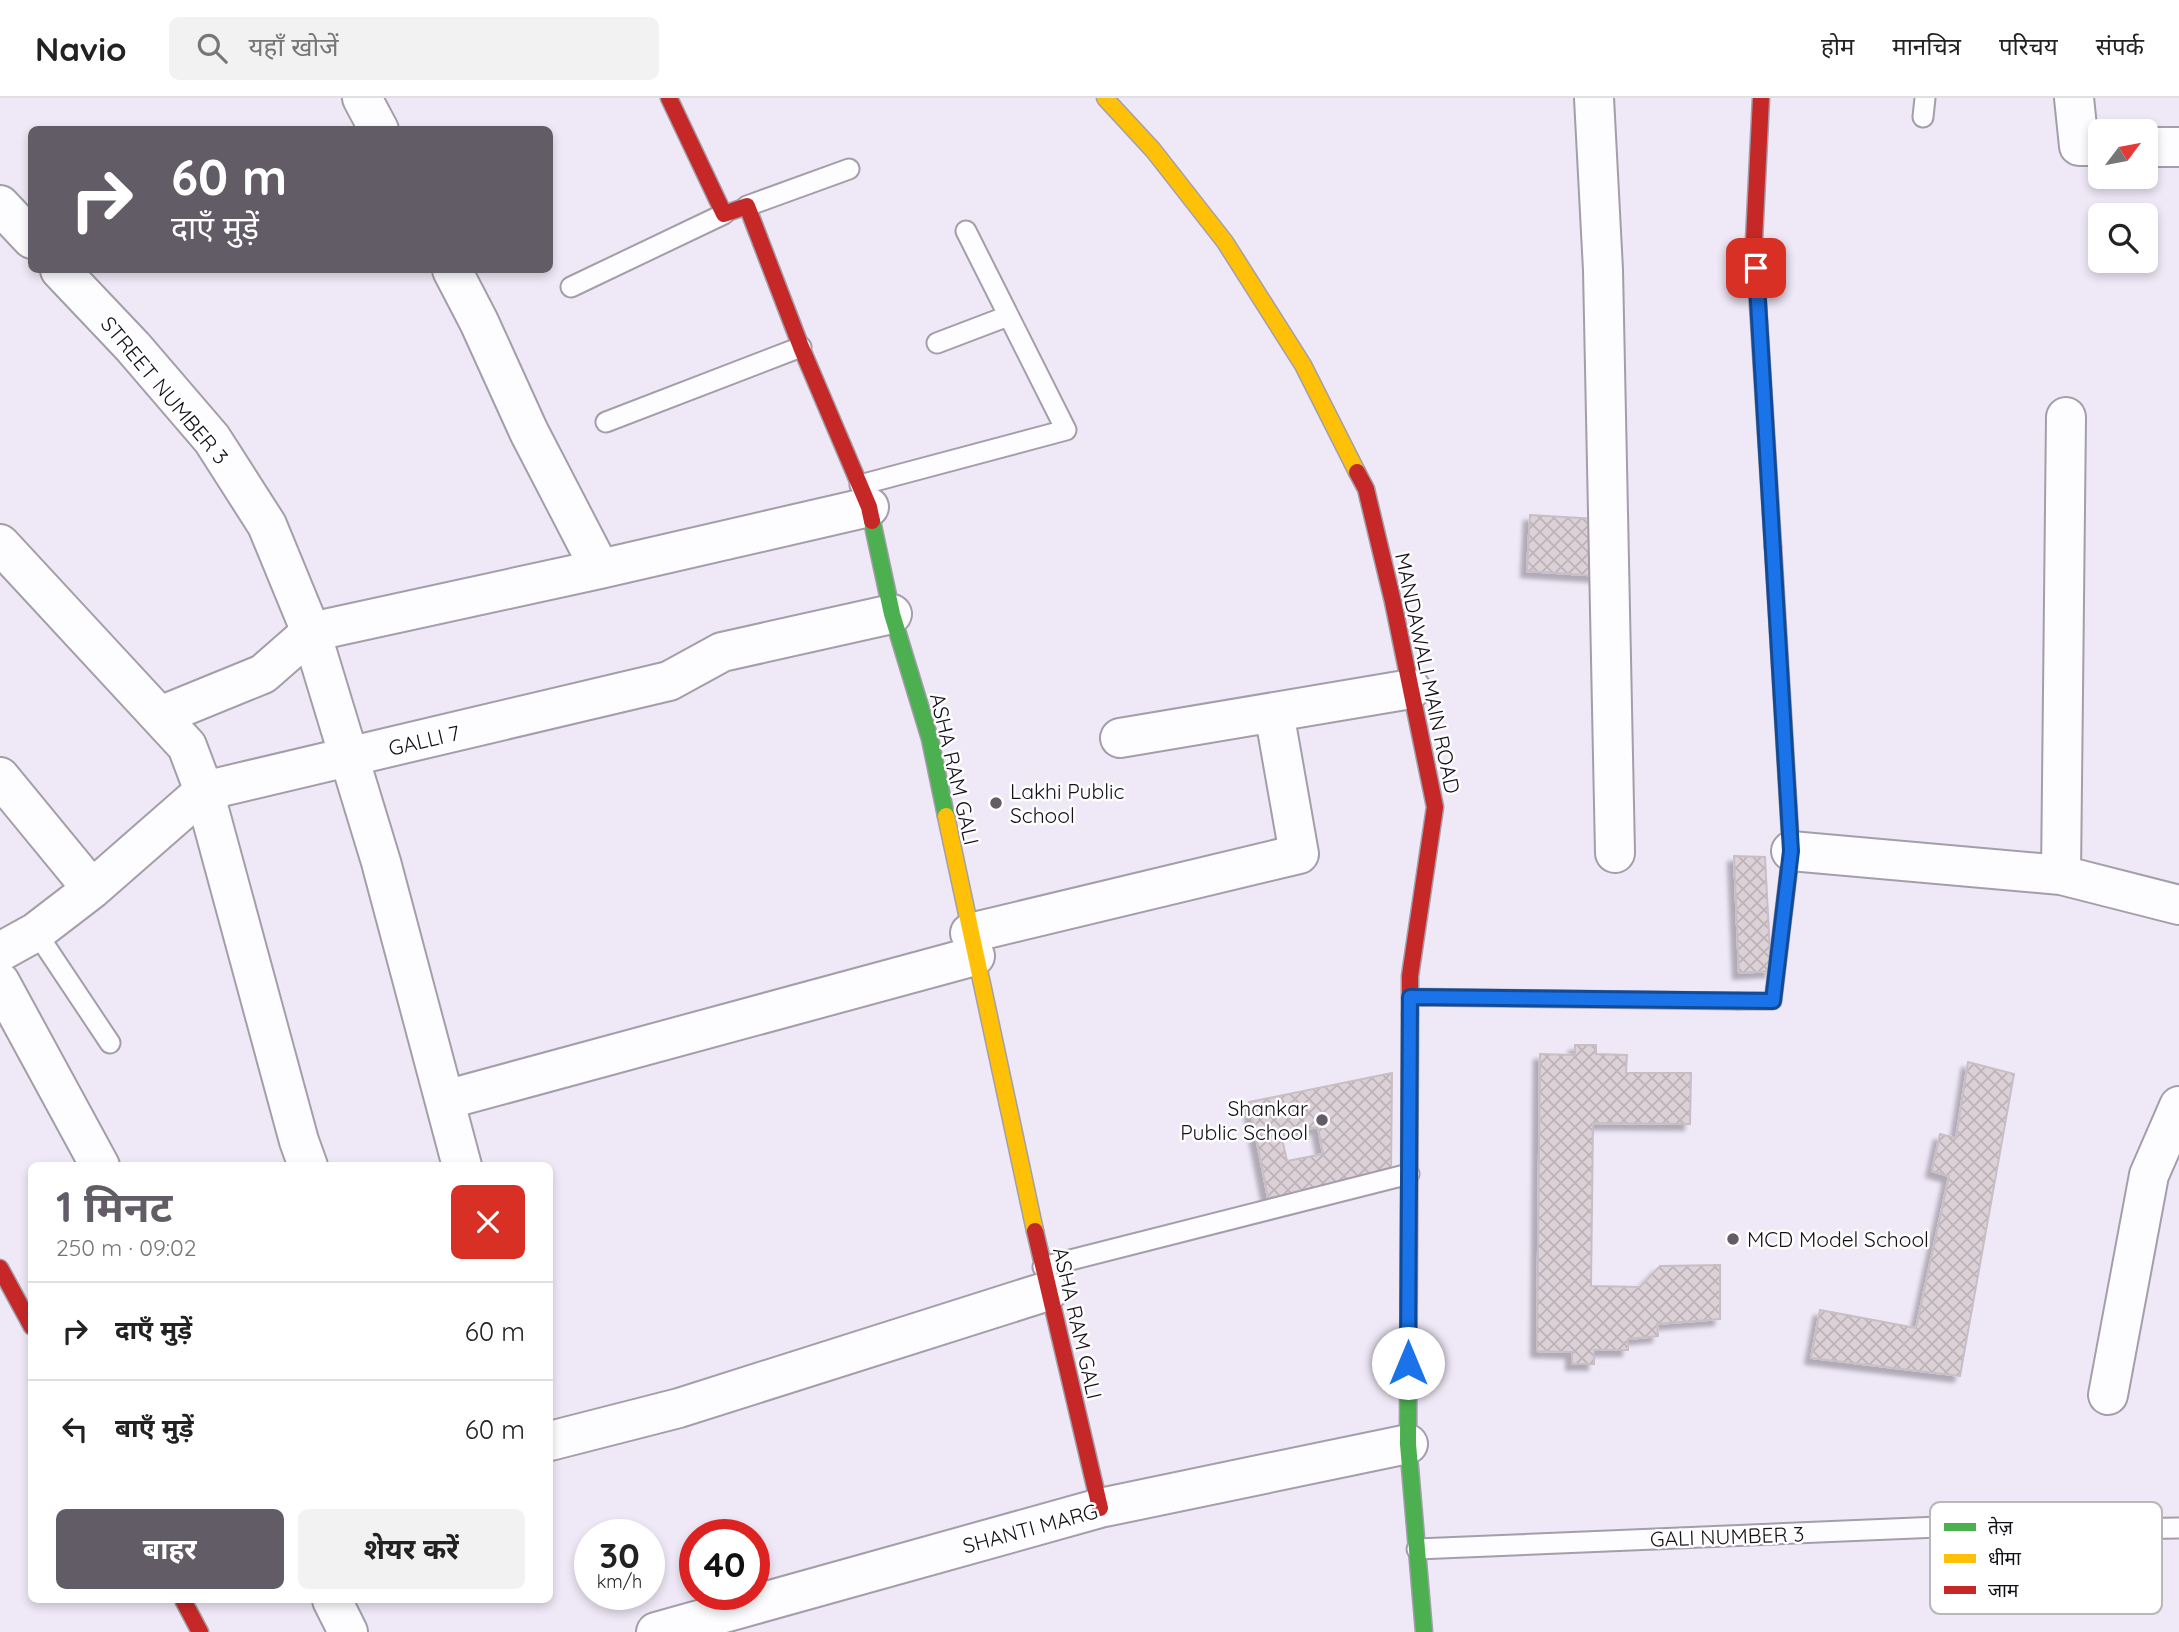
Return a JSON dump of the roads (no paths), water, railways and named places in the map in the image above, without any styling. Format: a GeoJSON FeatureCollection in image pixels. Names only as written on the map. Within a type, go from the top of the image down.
{"type":"FeatureCollection","features":[{"type":"Feature","properties":{"kind":"street"},"geometry":{"type":"LineString","coordinates":[[362,98],[377,126]]}},
{"type":"Feature","properties":{"kind":"street"},"geometry":{"type":"LineString","coordinates":[[669,98],[724,214],[747,206]]}},
{"type":"Feature","properties":{"kind":"street","name":"MANDAWALI MAIN ROAD"},"geometry":{"type":"LineString","coordinates":[[1105,98],[1153,150],[1225,242],[1303,365],[1366,489],[1393,602],[1435,807],[1410,976],[1408,1444],[1424,1632]]}},
{"type":"Feature","properties":{"kind":"street"},"geometry":{"type":"LineString","coordinates":[[1594,98],[1603,270],[1615,853]]}},
{"type":"Feature","properties":{"kind":"street"},"geometry":{"type":"LineString","coordinates":[[1410,997],[1773,1001],[1791,851],[1755,240],[1761,98]]}},
{"type":"Feature","properties":{"kind":"street"},"geometry":{"type":"LineString","coordinates":[[2074,98],[2079,146],[2088,146]]}},
{"type":"Feature","properties":{"kind":"street"},"geometry":{"type":"LineString","coordinates":[[2158,147],[2179,147]]}},
{"type":"Feature","properties":{"kind":"street"},"geometry":{"type":"LineString","coordinates":[[0,205],[28,235]]}},
{"type":"Feature","properties":{"kind":"street","name":"ASHA RAM GALI"},"geometry":{"type":"LineString","coordinates":[[747,206],[801,346],[864,496],[892,614],[930,739],[1045,1279],[1100,1508]]}},
{"type":"Feature","properties":{"kind":"street","name":"STREET NUMBER 3"},"geometry":{"type":"LineString","coordinates":[[63,273],[133,347],[212,439],[267,525],[311,632],[381,862],[460,1162]]}},
{"type":"Feature","properties":{"kind":"street"},"geometry":{"type":"LineString","coordinates":[[454,273],[529,432],[600,569]]}},
{"type":"Feature","properties":{"kind":"street"},"geometry":{"type":"LineString","coordinates":[[2061,875],[2066,417]]}},
{"type":"Feature","properties":{"kind":"street"},"geometry":{"type":"LineString","coordinates":[[160,716],[263,674],[311,632],[600,569],[864,496]]}},
{"type":"Feature","properties":{"kind":"street"},"geometry":{"type":"LineString","coordinates":[[0,544],[187,746],[204,792],[307,1162]]}},
{"type":"Feature","properties":{"kind":"street","name":"GALLI 7"},"geometry":{"type":"LineString","coordinates":[[0,952],[36,932],[92,889],[204,792],[670,681],[722,652],[892,614]]}},
{"type":"Feature","properties":{"kind":"street"},"geometry":{"type":"LineString","coordinates":[[1120,738],[1411,690]]}},
{"type":"Feature","properties":{"kind":"street"},"geometry":{"type":"LineString","coordinates":[[445,1100],[972,945],[1299,854],[1274,712]]}},
{"type":"Feature","properties":{"kind":"street"},"geometry":{"type":"LineString","coordinates":[[0,777],[92,889]]}},
{"type":"Feature","properties":{"kind":"street"},"geometry":{"type":"LineString","coordinates":[[1791,851],[2061,875],[2179,905]]}},
{"type":"Feature","properties":{"kind":"street"},"geometry":{"type":"LineString","coordinates":[[0,982],[98,1162]]}},
{"type":"Feature","properties":{"kind":"street"},"geometry":{"type":"LineString","coordinates":[[2108,1395],[2149,1175],[2179,1106]]}},
{"type":"Feature","properties":{"kind":"street"},"geometry":{"type":"LineString","coordinates":[[0,1268],[28,1320]]}},
{"type":"Feature","properties":{"kind":"street"},"geometry":{"type":"LineString","coordinates":[[553,1440],[679,1408],[1045,1279]]}},
{"type":"Feature","properties":{"kind":"street","name":"SHANTI MARG"},"geometry":{"type":"LineString","coordinates":[[656,1632],[1100,1508],[1408,1444]]}},
{"type":"Feature","properties":{"kind":"street"},"geometry":{"type":"LineString","coordinates":[[185,1603],[200,1632]]}},
{"type":"Feature","properties":{"kind":"street"},"geometry":{"type":"LineString","coordinates":[[334,1603],[348,1632]]}},
{"type":"Feature","properties":{"kind":"lane"},"geometry":{"type":"LineString","coordinates":[[747,206],[849,169]]}},
{"type":"Feature","properties":{"kind":"lane"},"geometry":{"type":"LineString","coordinates":[[572,287],[724,214]]}},
{"type":"Feature","properties":{"kind":"lane"},"geometry":{"type":"LineString","coordinates":[[864,496],[1066,430],[966,231]]}},
{"type":"Feature","properties":{"kind":"lane"},"geometry":{"type":"LineString","coordinates":[[937,342],[1008,316]]}},
{"type":"Feature","properties":{"kind":"lane"},"geometry":{"type":"LineString","coordinates":[[606,422],[801,346]]}},
{"type":"Feature","properties":{"kind":"lane"},"geometry":{"type":"LineString","coordinates":[[36,932],[110,1043]]}},
{"type":"Feature","properties":{"kind":"lane"},"geometry":{"type":"LineString","coordinates":[[1045,1279],[1409,1174]]}},
{"type":"Feature","properties":{"kind":"lane","name":"GALI NUMBER 3"},"geometry":{"type":"LineString","coordinates":[[1417,1549],[1930,1527]]}},
{"type":"Feature","properties":{"kind":"place","name":"Lakhi Public School"},"geometry":{"type":"Point","coordinates":[996,803]}},
{"type":"Feature","properties":{"kind":"place","name":"Shankar Public School"},"geometry":{"type":"Point","coordinates":[1322,1120]}},
{"type":"Feature","properties":{"kind":"place","name":"MCD Model School"},"geometry":{"type":"Point","coordinates":[1733,1239]}}]}
